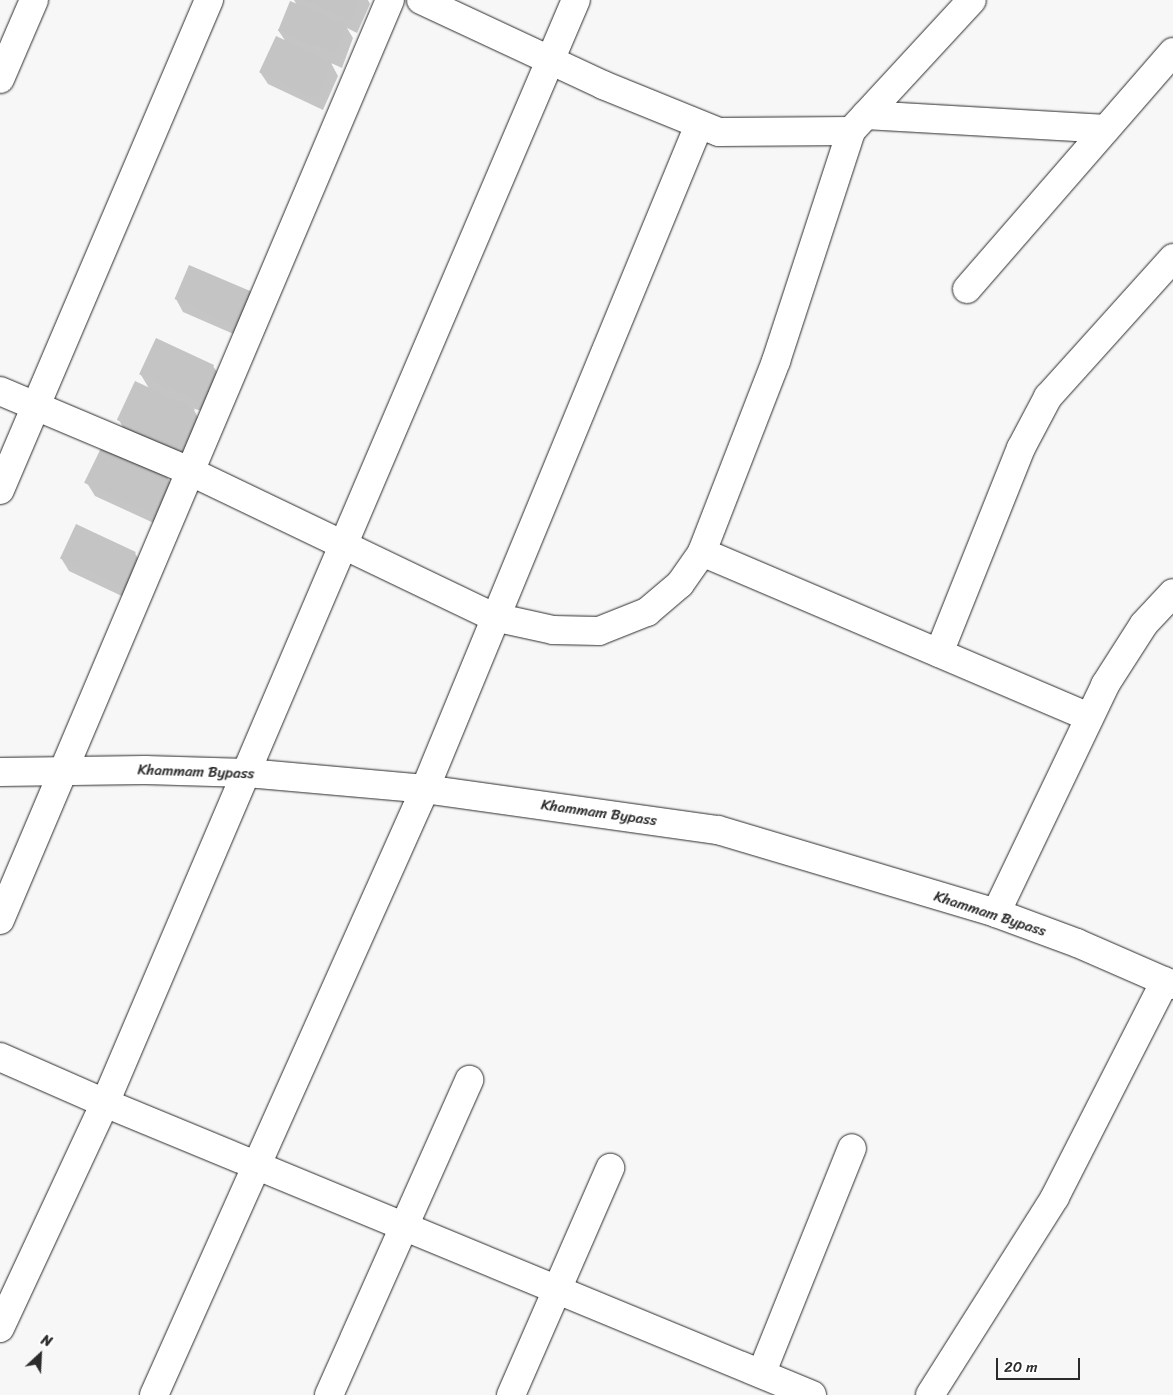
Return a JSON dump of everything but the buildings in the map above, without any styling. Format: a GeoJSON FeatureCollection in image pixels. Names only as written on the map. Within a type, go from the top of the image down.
{"type":"FeatureCollection","features":[{"type":"Feature","properties":{"kind":"main road"},"geometry":{"type":"LineString","coordinates":[[0,80],[34,0]]}},
{"type":"Feature","properties":{"kind":"main road"},"geometry":{"type":"LineString","coordinates":[[0,490],[209,0]]}},
{"type":"Feature","properties":{"kind":"main road"},"geometry":{"type":"LineString","coordinates":[[0,920],[390,0]]}},
{"type":"Feature","properties":{"kind":"main road"},"geometry":{"type":"LineString","coordinates":[[421,0],[550,60],[719,132],[858,123],[1106,129]]}},
{"type":"Feature","properties":{"kind":"main road"},"geometry":{"type":"LineString","coordinates":[[0,1328],[105,1103],[576,0]]}},
{"type":"Feature","properties":{"kind":"main road"},"geometry":{"type":"LineString","coordinates":[[0,391],[189,471],[494,617],[553,630],[598,631],[647,612],[680,584],[702,552],[776,361],[858,123],[972,0]]}},
{"type":"Feature","properties":{"kind":"main road"},"geometry":{"type":"LineString","coordinates":[[967,289],[1173,52]]}},
{"type":"Feature","properties":{"kind":"main road"},"geometry":{"type":"LineString","coordinates":[[154,1395],[255,1165],[425,789],[494,617],[699,125]]}},
{"type":"Feature","properties":{"kind":"main road"},"geometry":{"type":"LineString","coordinates":[[938,653],[1021,448],[1048,398],[1173,258]]}},
{"type":"Feature","properties":{"kind":"main road"},"geometry":{"type":"LineString","coordinates":[[702,552],[1089,717]]}},
{"type":"Feature","properties":{"kind":"main road"},"geometry":{"type":"LineString","coordinates":[[996,914],[1105,684],[1144,624],[1173,593]]}},
{"type":"Feature","properties":{"kind":"main road","name":"Khammam Bypass"},"geometry":{"type":"LineString","coordinates":[[0,772],[246,773],[425,789],[718,830],[996,914],[1077,943],[1169,983]]}},
{"type":"Feature","properties":{"kind":"main road"},"geometry":{"type":"LineString","coordinates":[[930,1395],[1055,1197],[1169,983]]}},
{"type":"Feature","properties":{"kind":"main road"},"geometry":{"type":"LineString","coordinates":[[0,1056],[105,1103],[558,1291],[762,1372],[812,1395]]}},
{"type":"Feature","properties":{"kind":"main road"},"geometry":{"type":"LineString","coordinates":[[329,1395],[469,1080]]}},
{"type":"Feature","properties":{"kind":"main road"},"geometry":{"type":"LineString","coordinates":[[762,1372],[852,1148]]}},
{"type":"Feature","properties":{"kind":"main road"},"geometry":{"type":"LineString","coordinates":[[511,1395],[558,1291],[610,1168]]}}]}
